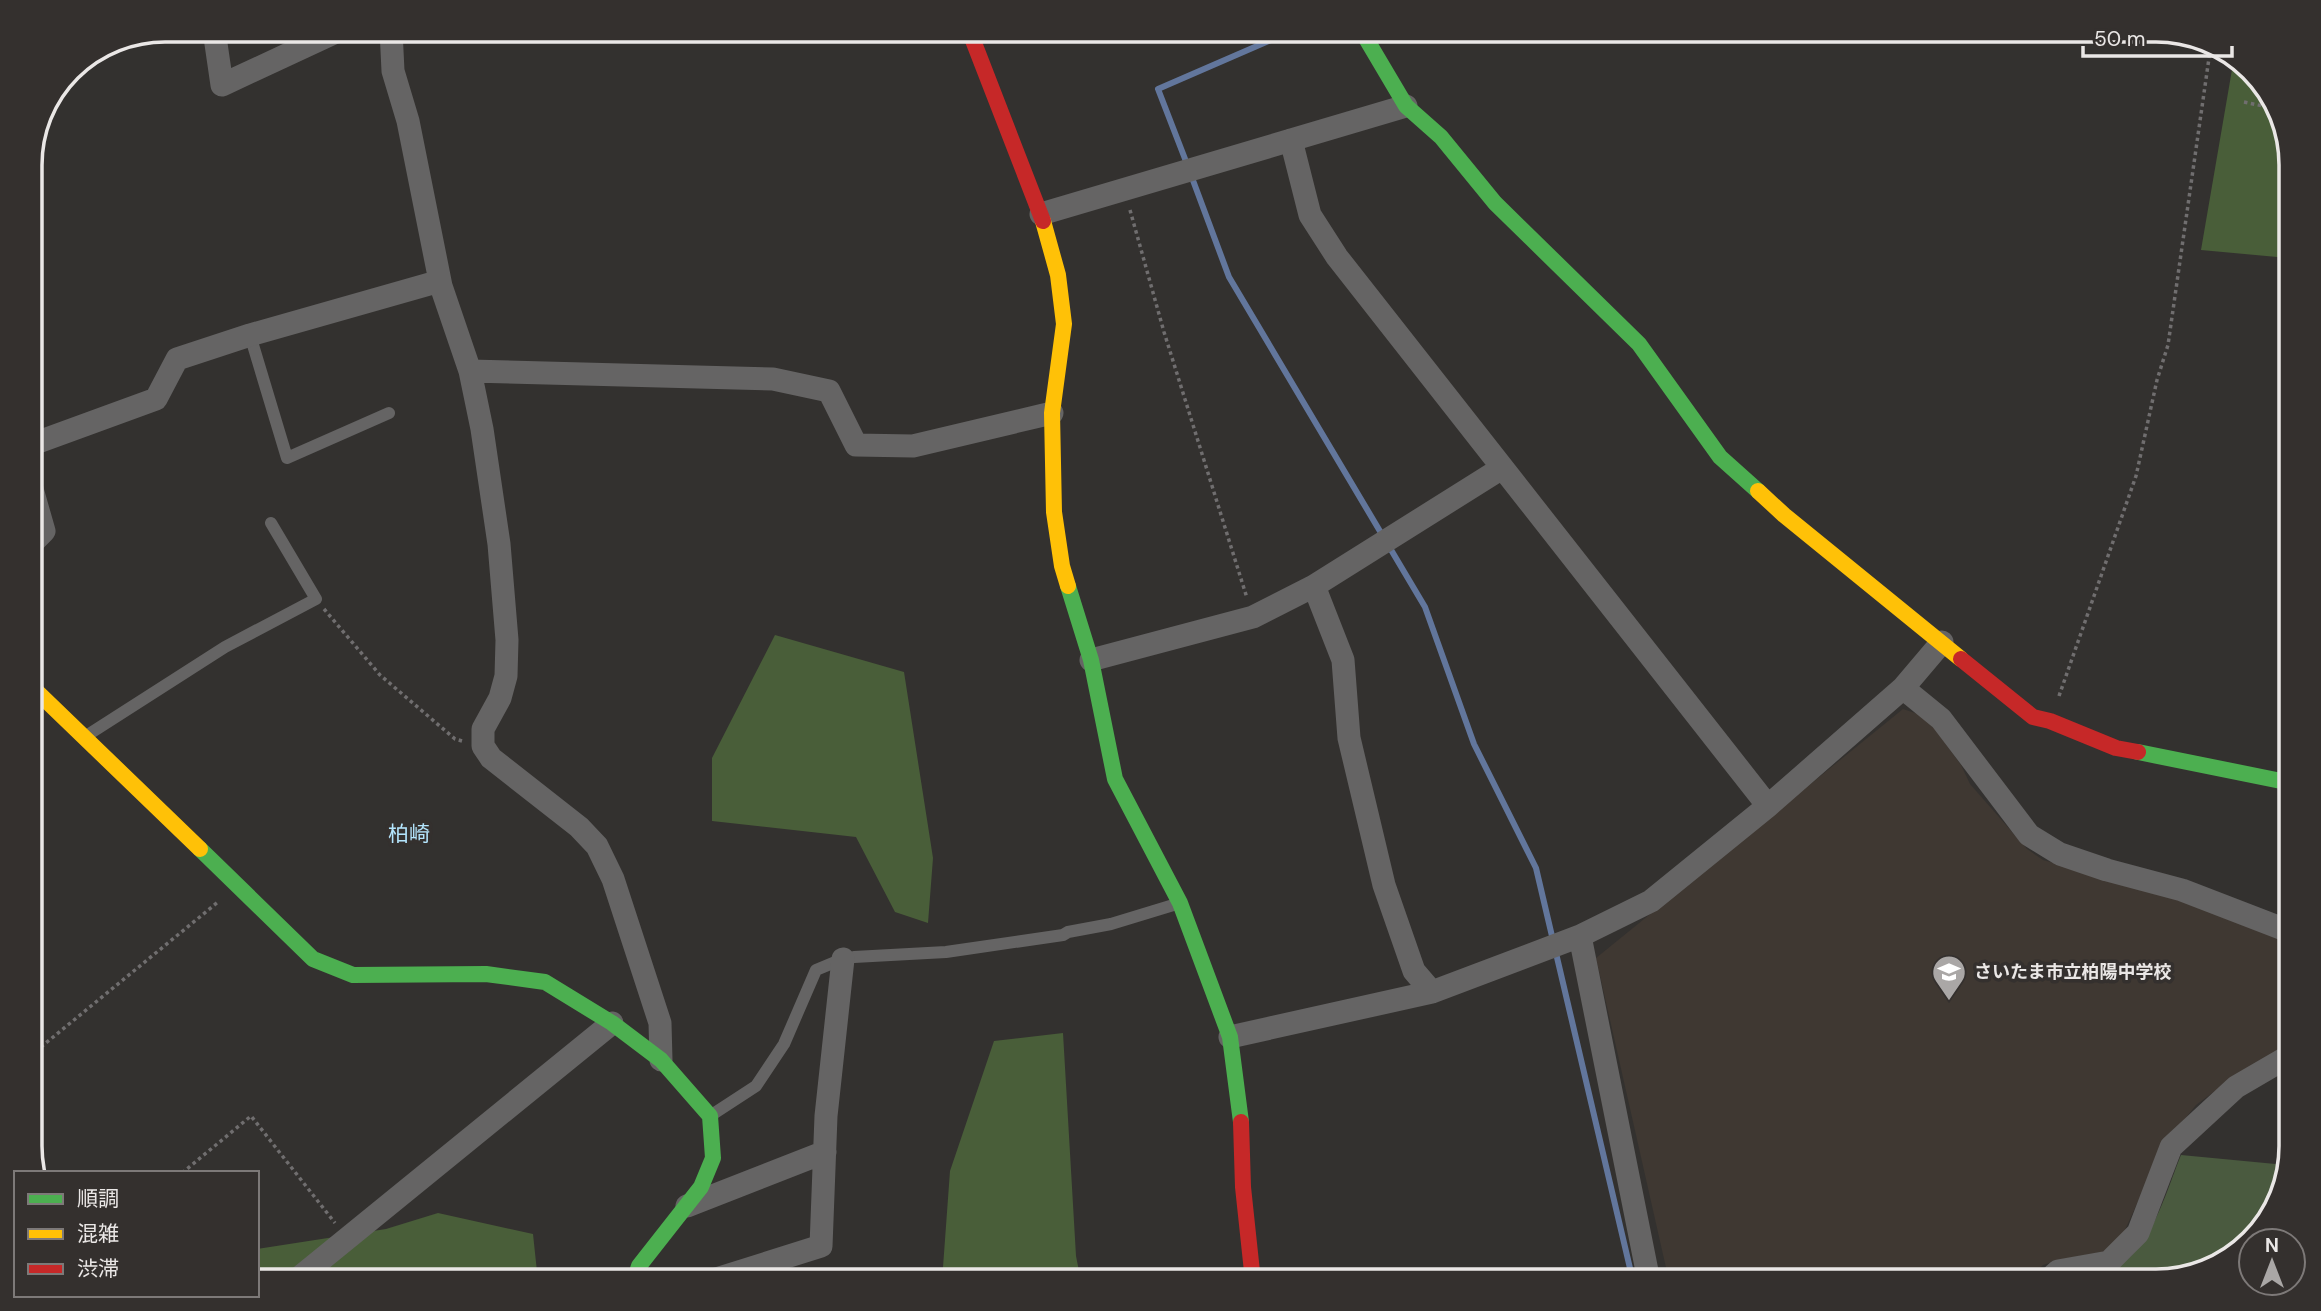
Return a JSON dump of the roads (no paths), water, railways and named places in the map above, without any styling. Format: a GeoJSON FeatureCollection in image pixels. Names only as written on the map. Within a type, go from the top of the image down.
{"type":"FeatureCollection","features":[{"type":"Feature","properties":{"kind":"street"},"geometry":{"type":"LineString","coordinates":[[216,42],[222,85],[314,42]]}},
{"type":"Feature","properties":{"kind":"street"},"geometry":{"type":"LineString","coordinates":[[392,42],[393,71],[408,121],[440,281],[470,371],[482,429],[495,518],[507,640],[506,676],[500,698],[483,729],[482,746],[491,758],[579,827],[597,846],[613,879],[660,1023],[661,1060]]}},
{"type":"Feature","properties":{"kind":"street"},"geometry":{"type":"LineString","coordinates":[[974,42],[1041,214],[1058,275],[1064,324],[1052,414],[1054,512],[1062,566],[1091,660],[1115,779],[1180,903],[1230,1037],[1241,1108],[1242,1187],[1252,1269]]}},
{"type":"Feature","properties":{"kind":"street"},"geometry":{"type":"LineString","coordinates":[[1368,42],[1406,107],[1441,137],[1495,203],[1639,344],[1720,457],[1784,515],[2033,717],[2050,721],[2116,748],[2279,781]]}},
{"type":"Feature","properties":{"kind":"street"},"geometry":{"type":"LineString","coordinates":[[1041,214],[1406,107]]}},
{"type":"Feature","properties":{"kind":"street"},"geometry":{"type":"LineString","coordinates":[[1291,140],[1310,215],[1337,257],[1768,806]]}},
{"type":"Feature","properties":{"kind":"street"},"geometry":{"type":"LineString","coordinates":[[42,441],[156,399],[177,359],[250,335],[440,281]]}},
{"type":"Feature","properties":{"kind":"street"},"geometry":{"type":"LineString","coordinates":[[470,371],[773,379],[829,391],[856,445],[913,446],[1052,414]]}},
{"type":"Feature","properties":{"kind":"street"},"geometry":{"type":"LineString","coordinates":[[1091,660],[1253,617],[1314,586],[1502,468]]}},
{"type":"Feature","properties":{"kind":"street"},"geometry":{"type":"LineString","coordinates":[[1314,586],[1343,660],[1349,738],[1384,885],[1414,971],[1432,992]]}},
{"type":"Feature","properties":{"kind":"street"},"geometry":{"type":"LineString","coordinates":[[1230,1037],[1432,992],[1580,936],[1651,901],[1768,806],[1903,688],[1942,642]]}},
{"type":"Feature","properties":{"kind":"street"},"geometry":{"type":"LineString","coordinates":[[1903,688],[1941,719],[2029,835],[2060,853],[2108,870],[2182,890],[2279,927]]}},
{"type":"Feature","properties":{"kind":"street"},"geometry":{"type":"LineString","coordinates":[[42,696],[313,960],[353,975],[486,974],[545,982],[612,1023],[661,1060],[710,1116],[713,1158],[701,1187],[638,1269]]}},
{"type":"Feature","properties":{"kind":"street"},"geometry":{"type":"LineString","coordinates":[[1580,936],[1647,1269]]}},
{"type":"Feature","properties":{"kind":"street"},"geometry":{"type":"LineString","coordinates":[[748,1269],[821,1246],[826,1116],[843,960]]}},
{"type":"Feature","properties":{"kind":"street"},"geometry":{"type":"LineString","coordinates":[[310,1269],[612,1023]]}},
{"type":"Feature","properties":{"kind":"street"},"geometry":{"type":"LineString","coordinates":[[2069,1269],[2109,1262],[2137,1233],[2171,1147],[2236,1087],[2279,1062]]}},
{"type":"Feature","properties":{"kind":"street"},"geometry":{"type":"LineString","coordinates":[[687,1206],[825,1152]]}},
{"type":"Feature","properties":{"kind":"lane"},"geometry":{"type":"LineString","coordinates":[[250,335],[287,458],[388,414]]}},
{"type":"Feature","properties":{"kind":"lane"},"geometry":{"type":"LineString","coordinates":[[86,737],[225,647],[316,599],[271,523]]}},
{"type":"Feature","properties":{"kind":"lane"},"geometry":{"type":"LineString","coordinates":[[710,1116],[755,1086],[784,1044],[816,970],[854,957],[946,952],[1063,935],[1180,903]]}},
{"type":"Feature","properties":{"kind":"waterway"},"geometry":{"type":"LineString","coordinates":[[1187,164],[1158,89],[1266,42]]}},
{"type":"Feature","properties":{"kind":"waterway"},"geometry":{"type":"LineString","coordinates":[[1191,175],[1229,277],[1425,607],[1474,744],[1536,868],[1630,1269]]}},
{"type":"Feature","properties":{"kind":"place","name":"さいたま市立柏陽中学校"},"geometry":{"type":"Point","coordinates":[1949,1002]}},
{"type":"Feature","properties":{"kind":"district","name":"柏崎"},"geometry":{"type":"Point","coordinates":[409,834]}}]}
